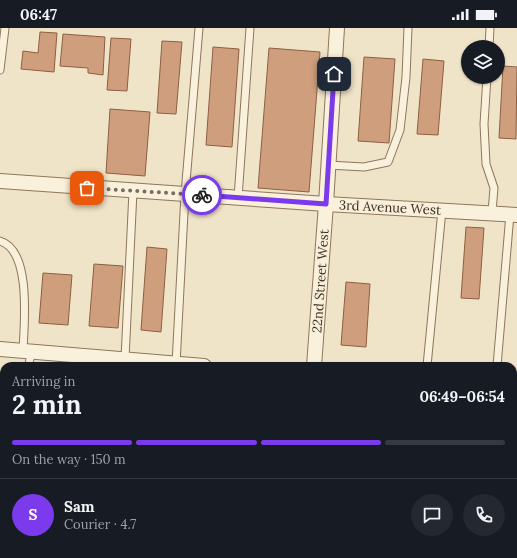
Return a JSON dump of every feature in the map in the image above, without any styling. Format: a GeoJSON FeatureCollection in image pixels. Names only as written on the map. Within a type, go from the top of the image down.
{"type":"FeatureCollection","features":[{"type":"Feature","properties":{"kind":"street","name":"22nd Street West"},"geometry":{"type":"LineString","coordinates":[[314,362],[326,204],[336,28]]}},
{"type":"Feature","properties":{"kind":"street","name":"3rd Avenue West"},"geometry":{"type":"LineString","coordinates":[[0,181],[326,204],[514,214]]}},
{"type":"Feature","properties":{"kind":"street"},"geometry":{"type":"LineString","coordinates":[[0,349],[156,362]]}},
{"type":"Feature","properties":{"kind":"lane"},"geometry":{"type":"LineString","coordinates":[[0,70],[5,28]]}},
{"type":"Feature","properties":{"kind":"lane"},"geometry":{"type":"LineString","coordinates":[[176,362],[186,194],[199,28]]}},
{"type":"Feature","properties":{"kind":"lane"},"geometry":{"type":"LineString","coordinates":[[238,198],[250,28]]}},
{"type":"Feature","properties":{"kind":"lane"},"geometry":{"type":"LineString","coordinates":[[328,165],[364,167],[388,162],[400,130],[406,77],[408,28]]}},
{"type":"Feature","properties":{"kind":"lane"},"geometry":{"type":"LineString","coordinates":[[489,40],[490,28]]}},
{"type":"Feature","properties":{"kind":"lane"},"geometry":{"type":"LineString","coordinates":[[487,84],[484,124],[486,164],[494,188],[492,212]]}},
{"type":"Feature","properties":{"kind":"lane"},"geometry":{"type":"LineString","coordinates":[[125,359],[133,191]]}},
{"type":"Feature","properties":{"kind":"lane"},"geometry":{"type":"LineString","coordinates":[[427,362],[442,210]]}},
{"type":"Feature","properties":{"kind":"lane"},"geometry":{"type":"LineString","coordinates":[[497,362],[514,214]]}},
{"type":"Feature","properties":{"kind":"lane"},"geometry":{"type":"LineString","coordinates":[[0,241],[10,246],[15,253],[22,274],[28,362]]}},
{"type":"Feature","properties":{"kind":"building"},"geometry":{"type":"Polygon","coordinates":[[[40,32],[57,33],[54,72],[21,69],[23,51],[38,53],[40,32]]]}},
{"type":"Feature","properties":{"kind":"building"},"geometry":{"type":"Polygon","coordinates":[[[63,34],[105,37],[103,75],[88,73],[88,68],[60,66],[63,34]]]}},
{"type":"Feature","properties":{"kind":"building"},"geometry":{"type":"Polygon","coordinates":[[[111,38],[131,39],[127,91],[107,90],[111,38]]]}},
{"type":"Feature","properties":{"kind":"building"},"geometry":{"type":"Polygon","coordinates":[[[162,41],[182,42],[176,114],[157,113],[162,41]]]}},
{"type":"Feature","properties":{"kind":"building"},"geometry":{"type":"Polygon","coordinates":[[[213,47],[239,49],[232,147],[206,145],[213,47]]]}},
{"type":"Feature","properties":{"kind":"building"},"geometry":{"type":"Polygon","coordinates":[[[269,48],[320,52],[309,192],[258,188],[269,48]]]}},
{"type":"Feature","properties":{"kind":"building"},"geometry":{"type":"Polygon","coordinates":[[[364,57],[395,59],[389,143],[358,141],[364,57]]]}},
{"type":"Feature","properties":{"kind":"building"},"geometry":{"type":"Polygon","coordinates":[[[423,59],[444,61],[438,135],[417,134],[423,59]]]}},
{"type":"Feature","properties":{"kind":"building"},"geometry":{"type":"Polygon","coordinates":[[[505,66],[517,67],[516,139],[499,138],[502,84],[505,84],[505,66]]]}},
{"type":"Feature","properties":{"kind":"building"},"geometry":{"type":"Polygon","coordinates":[[[110,109],[150,112],[145,176],[106,173],[110,109]]]}},
{"type":"Feature","properties":{"kind":"building"},"geometry":{"type":"Polygon","coordinates":[[[466,227],[484,228],[479,299],[461,298],[466,227]]]}},
{"type":"Feature","properties":{"kind":"building"},"geometry":{"type":"Polygon","coordinates":[[[147,247],[167,249],[161,332],[141,330],[147,247]]]}},
{"type":"Feature","properties":{"kind":"building"},"geometry":{"type":"Polygon","coordinates":[[[94,264],[123,266],[118,328],[89,326],[94,264]]]}},
{"type":"Feature","properties":{"kind":"building"},"geometry":{"type":"Polygon","coordinates":[[[43,273],[72,275],[68,325],[39,323],[43,273]]]}},
{"type":"Feature","properties":{"kind":"building"},"geometry":{"type":"Polygon","coordinates":[[[346,282],[370,284],[366,347],[341,345],[346,282]]]}},
{"type":"Feature","properties":{"kind":"way so far"},"geometry":{"type":"LineString","coordinates":[[87,188],[202,195]]}},
{"type":"Feature","properties":{"kind":"route"},"geometry":{"type":"LineString","coordinates":[[202,195],[326,204],[334,74]]}}]}
